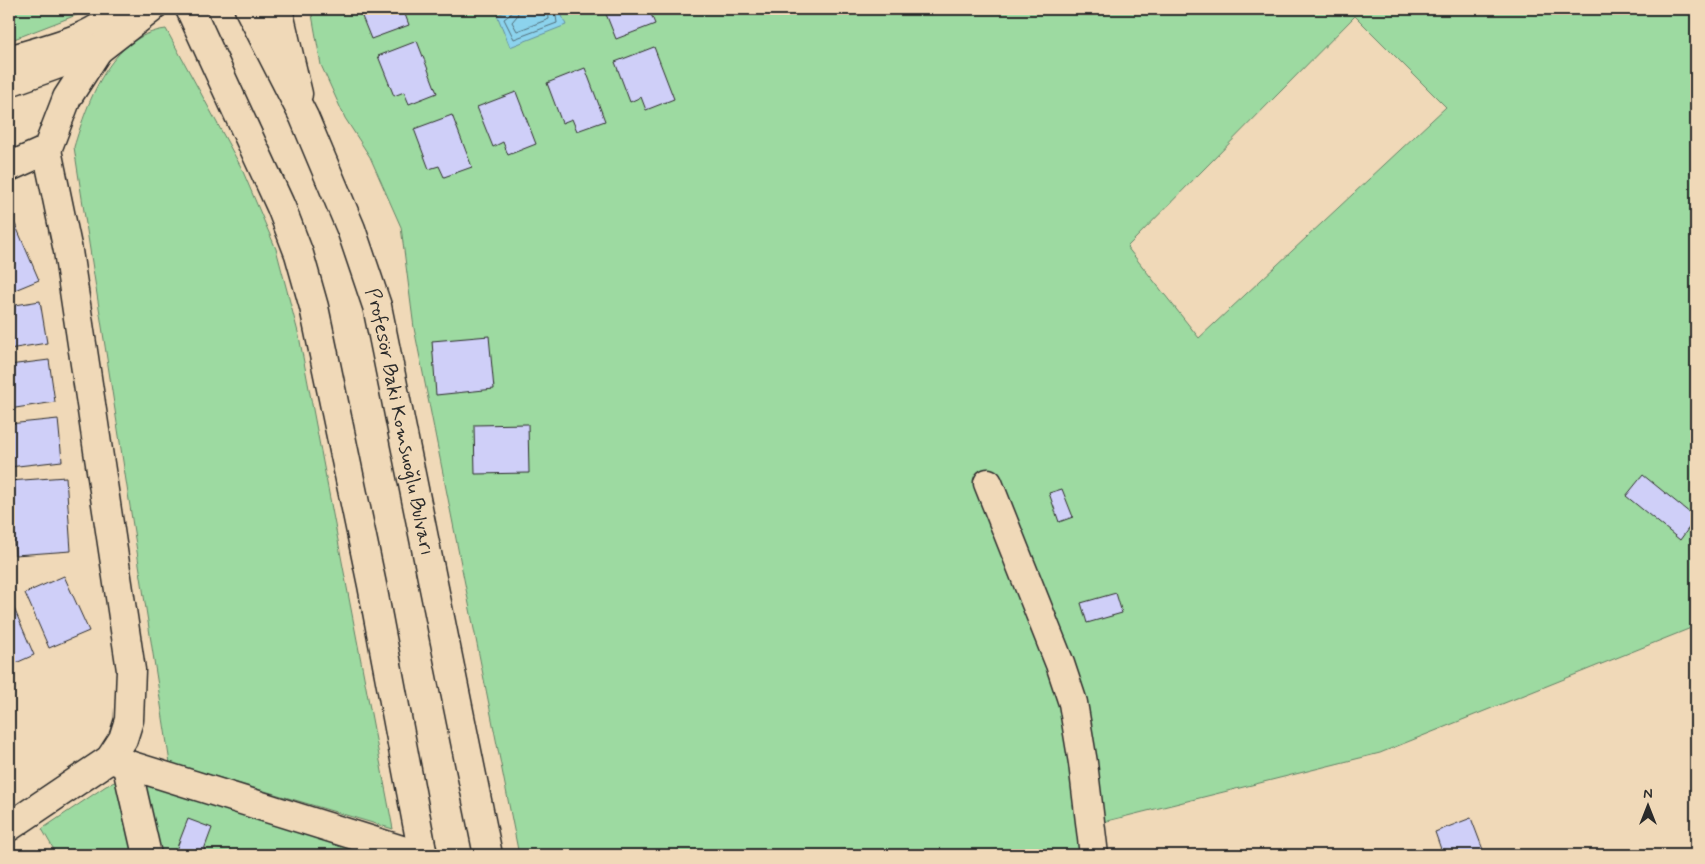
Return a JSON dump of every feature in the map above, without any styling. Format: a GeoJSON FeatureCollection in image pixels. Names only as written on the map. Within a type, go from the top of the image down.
{"type":"FeatureCollection","features":[{"type":"Feature","properties":{"kind":"main road"},"geometry":{"type":"LineString","coordinates":[[9,60],[92,32],[113,18],[118,9]]}},
{"type":"Feature","properties":{"kind":"main road"},"geometry":{"type":"LineString","coordinates":[[9,82],[98,50],[151,9]]}},
{"type":"Feature","properties":{"kind":"main road"},"geometry":{"type":"LineString","coordinates":[[190,9],[281,207],[299,254],[314,307],[372,585],[423,855]]}},
{"type":"Feature","properties":{"kind":"main road","name":"Profesör Baki Komsuoğlu Bulvarı"},"geometry":{"type":"LineString","coordinates":[[249,9],[304,117],[351,229],[377,306],[488,855]]}},
{"type":"Feature","properties":{"kind":"main road"},"geometry":{"type":"LineString","coordinates":[[278,9],[304,117]]}},
{"type":"Feature","properties":{"kind":"main road"},"geometry":{"type":"LineString","coordinates":[[98,50],[67,98],[47,150],[68,252],[131,670],[129,720],[118,761],[147,855]]}},
{"type":"Feature","properties":{"kind":"main road"},"geometry":{"type":"LineString","coordinates":[[9,167],[47,150]]}},
{"type":"Feature","properties":{"kind":"main road"},"geometry":{"type":"LineString","coordinates":[[988,483],[1068,684],[1078,727],[1094,855]]}},
{"type":"Feature","properties":{"kind":"main road"},"geometry":{"type":"LineString","coordinates":[[9,827],[118,761],[418,855]]}},
{"type":"Feature","properties":{"kind":"green space"},"geometry":{"type":"Polygon","coordinates":[[[9,9],[92,9],[9,41],[9,9]]]}},
{"type":"Feature","properties":{"kind":"green space"},"geometry":{"type":"Polygon","coordinates":[[[311,9],[1696,9],[1696,626],[1380,753],[1091,825],[1094,855],[519,855],[414,328],[401,227],[370,157],[345,118],[321,65],[311,9]],[[1355,16],[1127,247],[1199,338],[1446,107],[1355,16]]]}},
{"type":"Feature","properties":{"kind":"green space"},"geometry":{"type":"Polygon","coordinates":[[[166,29],[241,167],[276,249],[299,336],[393,829],[170,763],[74,147],[94,91],[116,57],[130,44],[147,34],[166,29]]]}},
{"type":"Feature","properties":{"kind":"green space"},"geometry":{"type":"Polygon","coordinates":[[[123,778],[167,788],[364,850],[371,855],[57,855],[42,829],[106,786],[123,778]]]}},
{"type":"Feature","properties":{"kind":"water"},"geometry":{"type":"Polygon","coordinates":[[[513,9],[559,9],[566,25],[510,47],[497,15],[513,9]]]}},
{"type":"Feature","properties":{"kind":"building"},"geometry":{"type":"Polygon","coordinates":[[[359,9],[403,9],[409,25],[371,39],[359,9]]]}},
{"type":"Feature","properties":{"kind":"building"},"geometry":{"type":"Polygon","coordinates":[[[604,9],[649,9],[655,24],[616,39],[604,9]]]}},
{"type":"Feature","properties":{"kind":"building"},"geometry":{"type":"Polygon","coordinates":[[[417,41],[437,93],[409,104],[404,92],[394,96],[378,56],[417,41]]]}},
{"type":"Feature","properties":{"kind":"building"},"geometry":{"type":"Polygon","coordinates":[[[654,47],[674,99],[646,110],[641,97],[630,102],[615,62],[654,47]]]}},
{"type":"Feature","properties":{"kind":"building"},"geometry":{"type":"Polygon","coordinates":[[[585,68],[605,121],[577,131],[572,119],[562,123],[547,83],[585,68]]]}},
{"type":"Feature","properties":{"kind":"building"},"geometry":{"type":"Polygon","coordinates":[[[516,92],[536,144],[508,155],[503,142],[493,147],[477,107],[516,92]]]}},
{"type":"Feature","properties":{"kind":"building"},"geometry":{"type":"Polygon","coordinates":[[[452,115],[472,167],[444,177],[439,166],[429,169],[414,129],[452,115]]]}},
{"type":"Feature","properties":{"kind":"building"},"geometry":{"type":"Polygon","coordinates":[[[15,224],[39,280],[10,292],[9,226],[15,224]]]}},
{"type":"Feature","properties":{"kind":"building"},"geometry":{"type":"Polygon","coordinates":[[[40,301],[47,343],[9,349],[9,306],[40,301]]]}},
{"type":"Feature","properties":{"kind":"building"},"geometry":{"type":"Polygon","coordinates":[[[489,336],[494,389],[436,395],[432,341],[489,336]]]}},
{"type":"Feature","properties":{"kind":"building"},"geometry":{"type":"Polygon","coordinates":[[[49,360],[55,402],[9,409],[9,365],[49,360]]]}},
{"type":"Feature","properties":{"kind":"building"},"geometry":{"type":"Polygon","coordinates":[[[58,419],[62,461],[9,467],[9,424],[58,419]]]}},
{"type":"Feature","properties":{"kind":"building"},"geometry":{"type":"Polygon","coordinates":[[[528,424],[529,473],[475,474],[474,425],[528,424]]]}},
{"type":"Feature","properties":{"kind":"building"},"geometry":{"type":"Polygon","coordinates":[[[1643,475],[1696,518],[1680,540],[1626,496],[1643,475]]]}},
{"type":"Feature","properties":{"kind":"building"},"geometry":{"type":"Polygon","coordinates":[[[66,477],[71,551],[15,555],[9,481],[66,477]]]}},
{"type":"Feature","properties":{"kind":"building"},"geometry":{"type":"Polygon","coordinates":[[[1062,489],[1073,517],[1059,522],[1049,493],[1062,489]]]}},
{"type":"Feature","properties":{"kind":"building"},"geometry":{"type":"Polygon","coordinates":[[[64,576],[89,631],[49,648],[25,593],[64,576]]]}},
{"type":"Feature","properties":{"kind":"building"},"geometry":{"type":"Polygon","coordinates":[[[1116,593],[1122,613],[1087,623],[1081,603],[1116,593]]]}},
{"type":"Feature","properties":{"kind":"building"},"geometry":{"type":"Polygon","coordinates":[[[9,600],[34,655],[9,666],[9,600]]]}},
{"type":"Feature","properties":{"kind":"building"},"geometry":{"type":"Polygon","coordinates":[[[1471,818],[1485,855],[1443,855],[1435,832],[1471,818]]]}},
{"type":"Feature","properties":{"kind":"building"},"geometry":{"type":"Polygon","coordinates":[[[188,819],[212,828],[202,855],[192,855],[176,850],[188,819]]]}}]}
